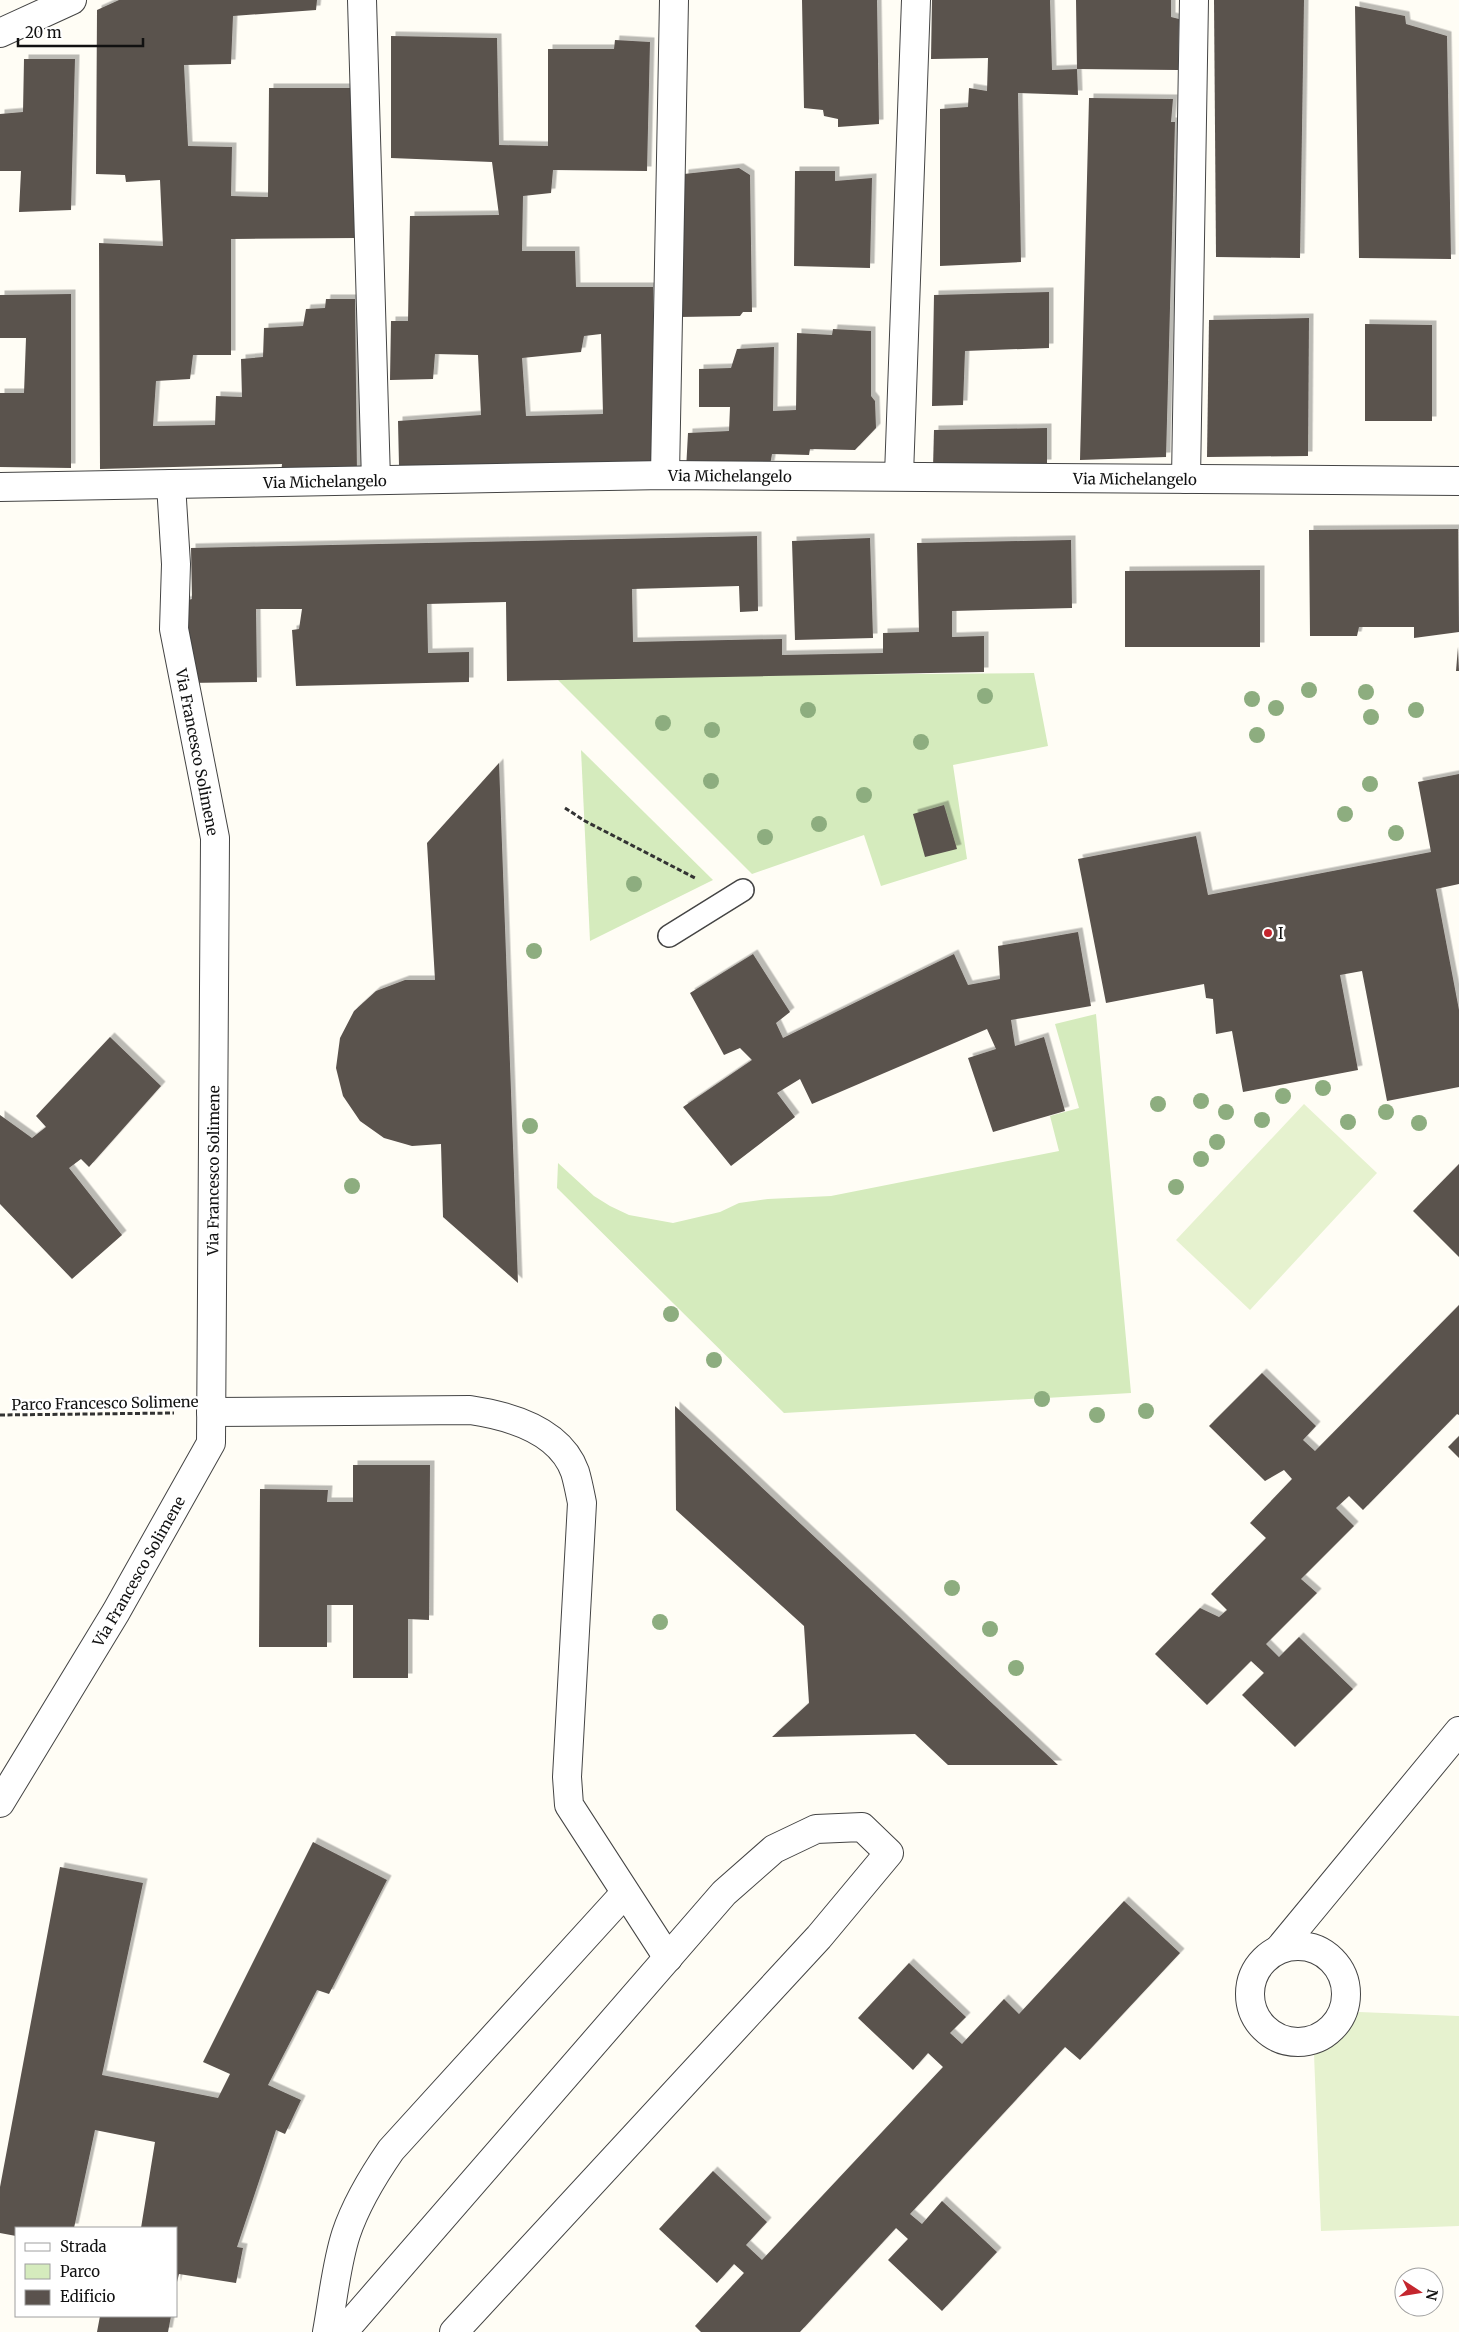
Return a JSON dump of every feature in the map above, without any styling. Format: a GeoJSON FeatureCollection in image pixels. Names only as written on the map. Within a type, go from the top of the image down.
{"type":"FeatureCollection","features":[{"type":"Feature","properties":{"kind":"street"},"geometry":{"type":"LineString","coordinates":[[0,33],[72,0]]}},
{"type":"Feature","properties":{"kind":"street"},"geometry":{"type":"LineString","coordinates":[[362,0],[376,480]]}},
{"type":"Feature","properties":{"kind":"street"},"geometry":{"type":"LineString","coordinates":[[665,475],[674,0]]}},
{"type":"Feature","properties":{"kind":"street"},"geometry":{"type":"LineString","coordinates":[[899,475],[916,0]]}},
{"type":"Feature","properties":{"kind":"street"},"geometry":{"type":"LineString","coordinates":[[1186,479],[1194,0]]}},
{"type":"Feature","properties":{"kind":"street","name":"Via Michelangelo"},"geometry":{"type":"LineString","coordinates":[[0,486],[665,475],[899,475],[1459,481]]}},
{"type":"Feature","properties":{"kind":"street","name":"Via Francesco Solimene"},"geometry":{"type":"LineString","coordinates":[[0,1803],[116,1612],[211,1443],[215,838],[174,629],[176,564],[171,484]]}},
{"type":"Feature","properties":{"kind":"street"},"geometry":{"type":"LineString","coordinates":[[211,1412],[470,1410],[499,1414],[533,1428],[561,1447],[575,1472],[582,1503],[567,1777],[569,1805],[668,1958]]}},
{"type":"Feature","properties":{"kind":"street"},"geometry":{"type":"LineString","coordinates":[[1279,1949],[1459,1731]]}},
{"type":"Feature","properties":{"kind":"street"},"geometry":{"type":"LineString","coordinates":[[343,2332],[724,1893],[774,1849],[816,1829],[862,1827],[889,1853],[819,1937],[454,2332]]}},
{"type":"Feature","properties":{"kind":"street"},"geometry":{"type":"LineString","coordinates":[[327,2332],[346,2235],[358,2204],[375,2173],[391,2150],[625,1893]]}},
{"type":"Feature","properties":{"kind":"lane"},"geometry":{"type":"LineString","coordinates":[[669,936],[737,894]]}},
{"type":"Feature","properties":{"kind":"path"},"geometry":{"type":"LineString","coordinates":[[565,808],[585,821],[737,894]]}},
{"type":"Feature","properties":{"kind":"path","name":"Parco Francesco Solimene"},"geometry":{"type":"LineString","coordinates":[[0,1415],[211,1412]]}},
{"type":"Feature","properties":{"kind":"green space"},"geometry":{"type":"Polygon","coordinates":[[[1034,673],[1048,746],[953,765],[967,859],[881,886],[864,835],[752,874],[555,677],[1034,673]]]}},
{"type":"Feature","properties":{"kind":"green space"},"geometry":{"type":"Polygon","coordinates":[[[581,750],[713,880],[590,941],[581,750]]]}},
{"type":"Feature","properties":{"kind":"green space"},"geometry":{"type":"Polygon","coordinates":[[[1096,1014],[1131,1393],[784,1413],[557,1188],[558,1163],[594,1196],[610,1206],[629,1215],[673,1223],[720,1212],[739,1203],[768,1199],[831,1196],[1059,1151],[1050,1116],[1079,1108],[1055,1024],[1096,1014]]]}},
{"type":"Feature","properties":{"kind":"green space"},"geometry":{"type":"Polygon","coordinates":[[[1304,1104],[1377,1173],[1250,1310],[1176,1240],[1304,1104]]]}},
{"type":"Feature","properties":{"kind":"green space"},"geometry":{"type":"Polygon","coordinates":[[[1359,2012],[1459,2016],[1459,2226],[1321,2231],[1314,2054],[1359,2012]]]}},
{"type":"Feature","properties":{"kind":"building"},"geometry":{"type":"Polygon","coordinates":[[[119,0],[317,0],[316,10],[233,16],[231,64],[184,65],[188,146],[232,147],[231,196],[268,197],[269,88],[353,88],[356,238],[231,239],[231,355],[193,355],[190,379],[156,381],[153,426],[215,425],[216,396],[242,397],[241,359],[263,357],[264,328],[303,326],[306,309],[325,308],[326,299],[355,299],[357,475],[281,474],[282,464],[100,469],[99,243],[163,246],[160,180],[126,182],[125,175],[96,174],[97,10],[119,0]]]}},
{"type":"Feature","properties":{"kind":"building"},"geometry":{"type":"Polygon","coordinates":[[[802,0],[877,0],[879,124],[838,127],[838,119],[824,116],[823,110],[804,108],[802,0]]]}},
{"type":"Feature","properties":{"kind":"building"},"geometry":{"type":"Polygon","coordinates":[[[932,0],[1050,0],[1052,70],[1077,69],[1078,95],[1018,93],[1021,262],[940,266],[940,109],[968,107],[969,88],[987,91],[988,58],[931,59],[932,0]]]}},
{"type":"Feature","properties":{"kind":"building"},"geometry":{"type":"Polygon","coordinates":[[[1076,0],[1171,0],[1171,17],[1179,19],[1178,70],[1077,69],[1076,0]]]}},
{"type":"Feature","properties":{"kind":"building"},"geometry":{"type":"Polygon","coordinates":[[[1214,0],[1304,0],[1300,258],[1216,257],[1214,0]]]}},
{"type":"Feature","properties":{"kind":"building"},"geometry":{"type":"Polygon","coordinates":[[[1355,6],[1405,16],[1406,24],[1447,36],[1451,259],[1359,258],[1355,6]]]}},
{"type":"Feature","properties":{"kind":"building"},"geometry":{"type":"Polygon","coordinates":[[[391,36],[497,38],[499,145],[548,146],[548,49],[614,49],[615,40],[650,42],[647,171],[553,170],[551,193],[523,196],[522,251],[575,251],[576,287],[653,287],[653,470],[399,465],[398,421],[481,415],[478,355],[435,354],[433,379],[390,380],[391,321],[408,321],[410,216],[499,215],[492,162],[391,158],[391,36]],[[601,334],[584,336],[581,352],[522,358],[526,416],[603,414],[601,334]]]}},
{"type":"Feature","properties":{"kind":"building"},"geometry":{"type":"Polygon","coordinates":[[[24,59],[75,59],[71,210],[19,212],[21,171],[0,171],[0,114],[23,112],[24,59]]]}},
{"type":"Feature","properties":{"kind":"building"},"geometry":{"type":"Polygon","coordinates":[[[1089,98],[1173,99],[1171,122],[1175,122],[1166,457],[1080,460],[1089,98]]]}},
{"type":"Feature","properties":{"kind":"building"},"geometry":{"type":"Polygon","coordinates":[[[739,168],[750,175],[752,312],[743,312],[740,316],[679,317],[684,174],[739,168]]]}},
{"type":"Feature","properties":{"kind":"building"},"geometry":{"type":"Polygon","coordinates":[[[795,171],[835,171],[835,181],[872,178],[870,268],[794,266],[795,171]]]}},
{"type":"Feature","properties":{"kind":"building"},"geometry":{"type":"Polygon","coordinates":[[[1049,292],[1049,348],[965,351],[963,405],[932,406],[934,295],[1049,292]]]}},
{"type":"Feature","properties":{"kind":"building"},"geometry":{"type":"Polygon","coordinates":[[[71,294],[71,468],[0,467],[0,393],[24,393],[26,338],[0,338],[0,295],[71,294]]]}},
{"type":"Feature","properties":{"kind":"building"},"geometry":{"type":"Polygon","coordinates":[[[1309,318],[1308,456],[1207,457],[1209,320],[1309,318]]]}},
{"type":"Feature","properties":{"kind":"building"},"geometry":{"type":"Polygon","coordinates":[[[1365,324],[1432,325],[1432,421],[1365,421],[1365,324]]]}},
{"type":"Feature","properties":{"kind":"building"},"geometry":{"type":"Polygon","coordinates":[[[833,329],[871,331],[871,396],[875,401],[876,428],[855,450],[810,449],[809,455],[772,454],[770,465],[686,470],[688,433],[729,431],[730,407],[699,407],[699,369],[731,368],[737,349],[774,347],[773,411],[796,410],[797,333],[832,335],[833,329]]]}},
{"type":"Feature","properties":{"kind":"building"},"geometry":{"type":"Polygon","coordinates":[[[1047,428],[1047,464],[933,468],[934,430],[1047,428]]]}},
{"type":"Feature","properties":{"kind":"building"},"geometry":{"type":"Polygon","coordinates":[[[1458,529],[1459,632],[1414,638],[1414,627],[1359,627],[1357,636],[1310,636],[1309,530],[1458,529]]]}},
{"type":"Feature","properties":{"kind":"building"},"geometry":{"type":"Polygon","coordinates":[[[757,536],[758,611],[740,612],[739,586],[632,589],[633,642],[782,639],[782,655],[883,653],[883,633],[919,632],[917,543],[1071,540],[1072,608],[952,611],[952,637],[984,636],[984,672],[507,681],[506,602],[427,604],[428,653],[469,652],[469,682],[296,686],[292,630],[299,629],[302,609],[256,609],[257,682],[187,683],[185,601],[192,599],[191,548],[757,536]]]}},
{"type":"Feature","properties":{"kind":"building"},"geometry":{"type":"Polygon","coordinates":[[[870,538],[873,638],[795,640],[792,541],[870,538]]]}},
{"type":"Feature","properties":{"kind":"building"},"geometry":{"type":"Polygon","coordinates":[[[1260,570],[1260,647],[1125,647],[1125,571],[1260,570]]]}},
{"type":"Feature","properties":{"kind":"building"},"geometry":{"type":"Polygon","coordinates":[[[1458,647],[1459,671],[1456,671],[1458,647]]]}},
{"type":"Feature","properties":{"kind":"building"},"geometry":{"type":"Polygon","coordinates":[[[499,763],[518,1283],[443,1217],[441,1144],[412,1146],[384,1138],[360,1121],[343,1096],[336,1068],[340,1038],[354,1011],[376,991],[405,980],[435,980],[427,843],[499,763]]]}},
{"type":"Feature","properties":{"kind":"building","name":"I"},"geometry":{"type":"Polygon","coordinates":[[[1459,774],[1459,884],[1436,889],[1459,1010],[1459,1087],[1387,1101],[1362,971],[1340,975],[1358,1070],[1243,1092],[1232,1031],[1216,1034],[1213,999],[1206,998],[1204,984],[1106,1003],[1078,859],[1196,836],[1208,895],[1431,852],[1418,782],[1459,774]]]}},
{"type":"Feature","properties":{"kind":"building"},"geometry":{"type":"Polygon","coordinates":[[[944,805],[957,849],[925,857],[913,814],[944,805]]]}},
{"type":"Feature","properties":{"kind":"building"},"geometry":{"type":"Polygon","coordinates":[[[1078,932],[1091,1006],[1011,1020],[1015,1046],[1044,1037],[1065,1111],[993,1132],[968,1058],[996,1049],[987,1029],[812,1104],[800,1079],[777,1093],[795,1117],[731,1166],[683,1107],[752,1060],[740,1048],[724,1055],[690,993],[753,954],[790,1012],[776,1023],[783,1038],[954,954],[968,985],[1000,979],[998,946],[1078,932]]]}},
{"type":"Feature","properties":{"kind":"building"},"geometry":{"type":"Polygon","coordinates":[[[110,1037],[161,1086],[89,1167],[81,1159],[69,1168],[122,1235],[72,1279],[0,1204],[0,1115],[32,1138],[46,1127],[36,1116],[110,1037]]]}},
{"type":"Feature","properties":{"kind":"building"},"geometry":{"type":"Polygon","coordinates":[[[1459,1164],[1459,1257],[1413,1211],[1459,1164]]]}},
{"type":"Feature","properties":{"kind":"building"},"geometry":{"type":"Polygon","coordinates":[[[1459,1305],[1459,1415],[1457,1414],[1363,1510],[1349,1496],[1336,1508],[1354,1526],[1301,1579],[1317,1593],[1266,1644],[1279,1657],[1299,1637],[1353,1689],[1295,1747],[1242,1695],[1264,1673],[1251,1661],[1207,1705],[1155,1654],[1200,1608],[1219,1617],[1227,1610],[1211,1594],[1266,1538],[1250,1523],[1292,1479],[1284,1470],[1265,1481],[1209,1426],[1262,1373],[1316,1426],[1303,1440],[1315,1451],[1459,1305]]]}},
{"type":"Feature","properties":{"kind":"building"},"geometry":{"type":"Polygon","coordinates":[[[675,1406],[1058,1765],[948,1765],[915,1734],[772,1737],[809,1703],[804,1626],[676,1510],[675,1406]]]}},
{"type":"Feature","properties":{"kind":"building"},"geometry":{"type":"Polygon","coordinates":[[[1459,1436],[1459,1458],[1448,1447],[1459,1436]]]}},
{"type":"Feature","properties":{"kind":"building"},"geometry":{"type":"Polygon","coordinates":[[[353,1465],[430,1465],[429,1620],[408,1619],[408,1678],[353,1678],[353,1605],[327,1605],[327,1647],[259,1647],[260,1489],[328,1490],[327,1502],[353,1502],[353,1465]]]}},
{"type":"Feature","properties":{"kind":"building"},"geometry":{"type":"Polygon","coordinates":[[[313,1842],[387,1880],[329,1994],[317,1990],[268,2085],[301,2100],[285,2134],[276,2130],[237,2247],[243,2248],[236,2283],[179,2274],[178,2278],[178,2227],[141,2227],[155,2142],[95,2130],[74,2227],[15,2227],[15,2236],[0,2233],[0,2187],[60,1867],[143,1883],[102,2075],[218,2098],[230,2074],[203,2062],[313,1842]]]}},
{"type":"Feature","properties":{"kind":"building"},"geometry":{"type":"Polygon","coordinates":[[[1124,1901],[1180,1953],[1080,2060],[1065,2047],[910,2214],[922,2224],[942,2201],[997,2252],[942,2311],[888,2260],[908,2239],[896,2228],[800,2332],[701,2332],[695,2326],[744,2273],[734,2264],[717,2283],[659,2229],[713,2171],[767,2222],[746,2245],[762,2260],[943,2067],[928,2053],[913,2070],[858,2018],[909,1963],[966,2017],[950,2033],[962,2044],[1004,1999],[1019,2014],[1124,1901]]]}},
{"type":"Feature","properties":{"kind":"building"},"geometry":{"type":"Polygon","coordinates":[[[100,2317],[171,2317],[168,2332],[97,2332],[100,2317]]]}},
{"type":"Feature","properties":{"kind":"place","name":"I"},"geometry":{"type":"Point","coordinates":[1268,933]}}]}
